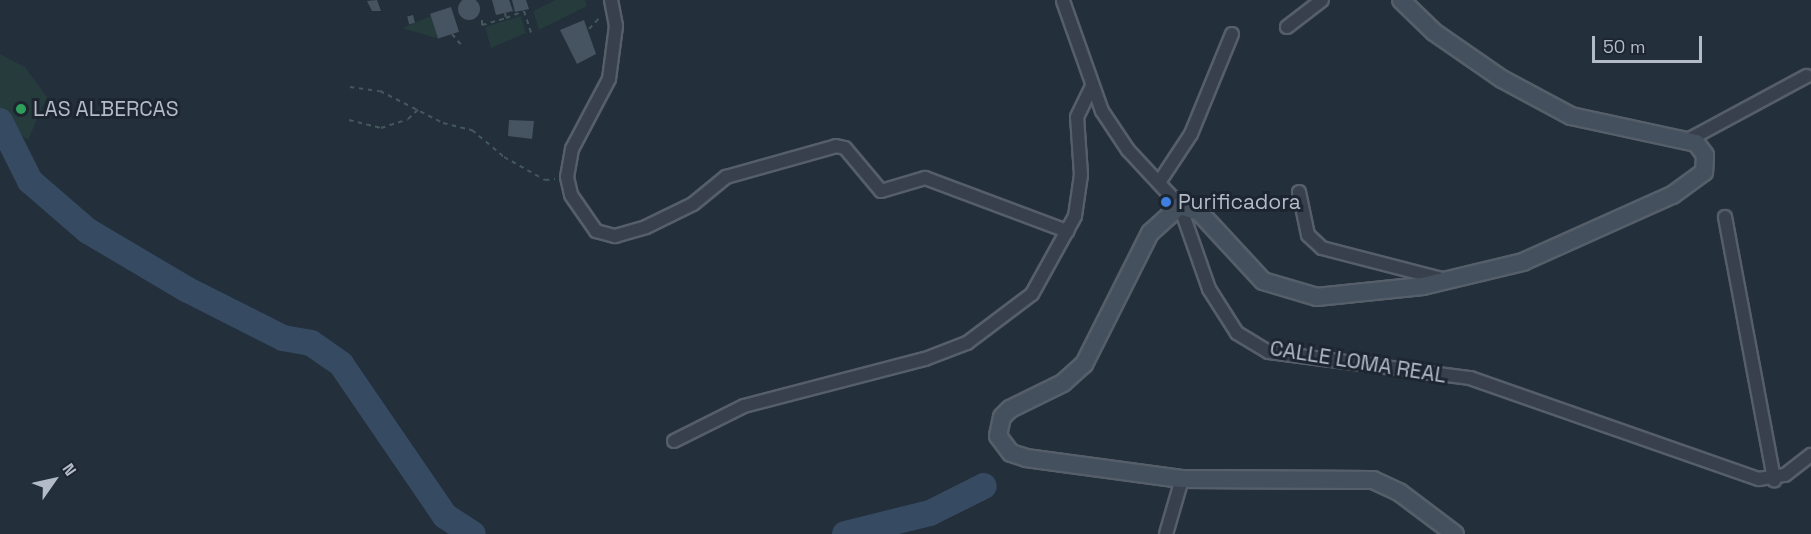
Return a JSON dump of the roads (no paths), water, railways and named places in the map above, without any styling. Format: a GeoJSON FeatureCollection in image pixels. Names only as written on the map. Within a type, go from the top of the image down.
{"type":"FeatureCollection","features":[{"type":"Feature","properties":{"kind":"main road"},"geometry":{"type":"LineString","coordinates":[[1401,0],[1434,32],[1502,79],[1571,116],[1619,130],[1688,140],[1703,150],[1707,162],[1693,183],[1523,262],[1450,281],[1301,297],[1263,281],[1206,217],[1180,206],[1149,233],[1084,364],[1063,383],[1010,409],[1002,417],[998,435],[1011,453],[1026,459],[1182,479],[1373,480],[1399,492],[1449,533]]}},
{"type":"Feature","properties":{"kind":"street"},"geometry":{"type":"LineString","coordinates":[[611,0],[613,63],[572,149],[567,177],[578,208],[607,236],[666,219],[726,177],[826,146],[845,148],[881,191],[925,178],[1067,231]]}},
{"type":"Feature","properties":{"kind":"street"},"geometry":{"type":"LineString","coordinates":[[1287,27],[1322,0]]}},
{"type":"Feature","properties":{"kind":"street","name":"CALLE LOMA REAL"},"geometry":{"type":"LineString","coordinates":[[1063,1],[1092,86],[1128,150],[1160,181],[1180,206],[1222,314],[1237,333],[1269,352],[1470,378],[1594,426],[1774,480]]}},
{"type":"Feature","properties":{"kind":"street"},"geometry":{"type":"LineString","coordinates":[[1160,181],[1191,134],[1232,34]]}},
{"type":"Feature","properties":{"kind":"street"},"geometry":{"type":"LineString","coordinates":[[1688,140],[1807,76]]}},
{"type":"Feature","properties":{"kind":"street"},"geometry":{"type":"LineString","coordinates":[[674,441],[744,406],[925,359],[966,343],[1032,294],[1067,231],[1081,183],[1077,117],[1092,86]]}},
{"type":"Feature","properties":{"kind":"street"},"geometry":{"type":"LineString","coordinates":[[1299,192],[1308,236],[1322,248],[1450,281]]}},
{"type":"Feature","properties":{"kind":"street"},"geometry":{"type":"LineString","coordinates":[[1725,217],[1774,480],[1811,455]]}},
{"type":"Feature","properties":{"kind":"street"},"geometry":{"type":"LineString","coordinates":[[1166,534],[1182,479]]}},
{"type":"Feature","properties":{"kind":"waterway"},"geometry":{"type":"LineString","coordinates":[[0,121],[30,181],[88,231],[186,289],[283,338],[311,343],[341,364],[445,516],[473,534]]}},
{"type":"Feature","properties":{"kind":"waterway"},"geometry":{"type":"LineString","coordinates":[[845,534],[930,513],[984,486]]}},
{"type":"Feature","properties":{"kind":"place","name":"LAS ALBERCAS"},"geometry":{"type":"Point","coordinates":[21,109]}},
{"type":"Feature","properties":{"kind":"place","name":"Purificadora"},"geometry":{"type":"Point","coordinates":[1166,202]}}]}
